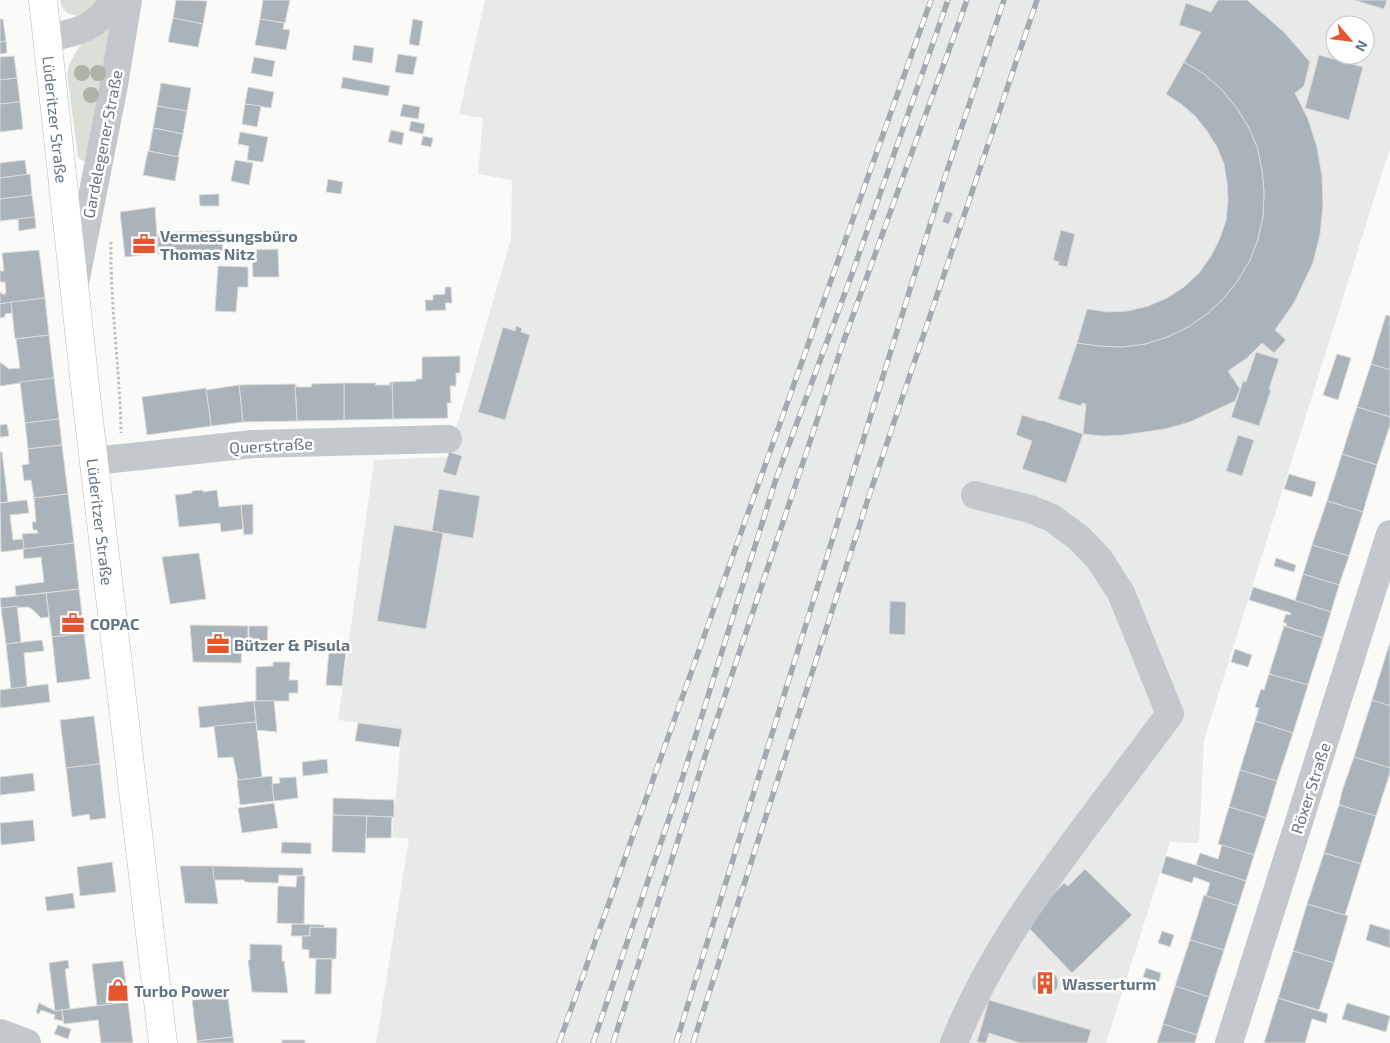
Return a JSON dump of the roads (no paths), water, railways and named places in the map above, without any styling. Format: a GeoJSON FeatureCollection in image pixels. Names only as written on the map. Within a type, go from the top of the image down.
{"type":"FeatureCollection","features":[{"type":"Feature","properties":{"kind":"main road","name":"Lüderitzer Straße"},"geometry":{"type":"LineString","coordinates":[[42,0],[75,287],[107,460],[163,1043]]}},
{"type":"Feature","properties":{"kind":"street"},"geometry":{"type":"LineString","coordinates":[[47,38],[80,31],[92,26],[114,0]]}},
{"type":"Feature","properties":{"kind":"street","name":"Gardelegener Straße"},"geometry":{"type":"LineString","coordinates":[[75,287],[114,85],[128,0]]}},
{"type":"Feature","properties":{"kind":"street","name":"Querstraße"},"geometry":{"type":"LineString","coordinates":[[107,460],[253,444],[448,439]]}},
{"type":"Feature","properties":{"kind":"street"},"geometry":{"type":"LineString","coordinates":[[954,1043],[964,1015],[994,959],[1034,895],[1170,714],[1121,593],[1100,560],[1079,538],[1052,518],[1030,509],[975,495]]}},
{"type":"Feature","properties":{"kind":"street","name":"Röxer Straße"},"geometry":{"type":"LineString","coordinates":[[1229,1043],[1390,534]]}},
{"type":"Feature","properties":{"kind":"street"},"geometry":{"type":"LineString","coordinates":[[0,1033],[27,1043]]}},
{"type":"Feature","properties":{"kind":"railway"},"geometry":{"type":"LineString","coordinates":[[559,1043],[931,0]]}},
{"type":"Feature","properties":{"kind":"railway"},"geometry":{"type":"LineString","coordinates":[[593,1043],[678,792],[775,482],[852,274],[948,0]]}},
{"type":"Feature","properties":{"kind":"railway"},"geometry":{"type":"LineString","coordinates":[[613,1043],[714,728],[843,343],[967,0]]}},
{"type":"Feature","properties":{"kind":"railway"},"geometry":{"type":"LineString","coordinates":[[676,1043],[943,183],[1004,0]]}},
{"type":"Feature","properties":{"kind":"railway"},"geometry":{"type":"LineString","coordinates":[[693,1043],[867,502],[1037,0]]}},
{"type":"Feature","properties":{"kind":"place","name":"Vermessungsbüro Thomas Nitz"},"geometry":{"type":"Point","coordinates":[144,244]}},
{"type":"Feature","properties":{"kind":"place","name":"COPAC"},"geometry":{"type":"Point","coordinates":[73,623]}},
{"type":"Feature","properties":{"kind":"place","name":"Bützer & Pisula"},"geometry":{"type":"Point","coordinates":[218,644]}},
{"type":"Feature","properties":{"kind":"place","name":"Wasserturm"},"geometry":{"type":"Point","coordinates":[1045,983]}},
{"type":"Feature","properties":{"kind":"place","name":"Turbo Power"},"geometry":{"type":"Point","coordinates":[118,990]}}]}
